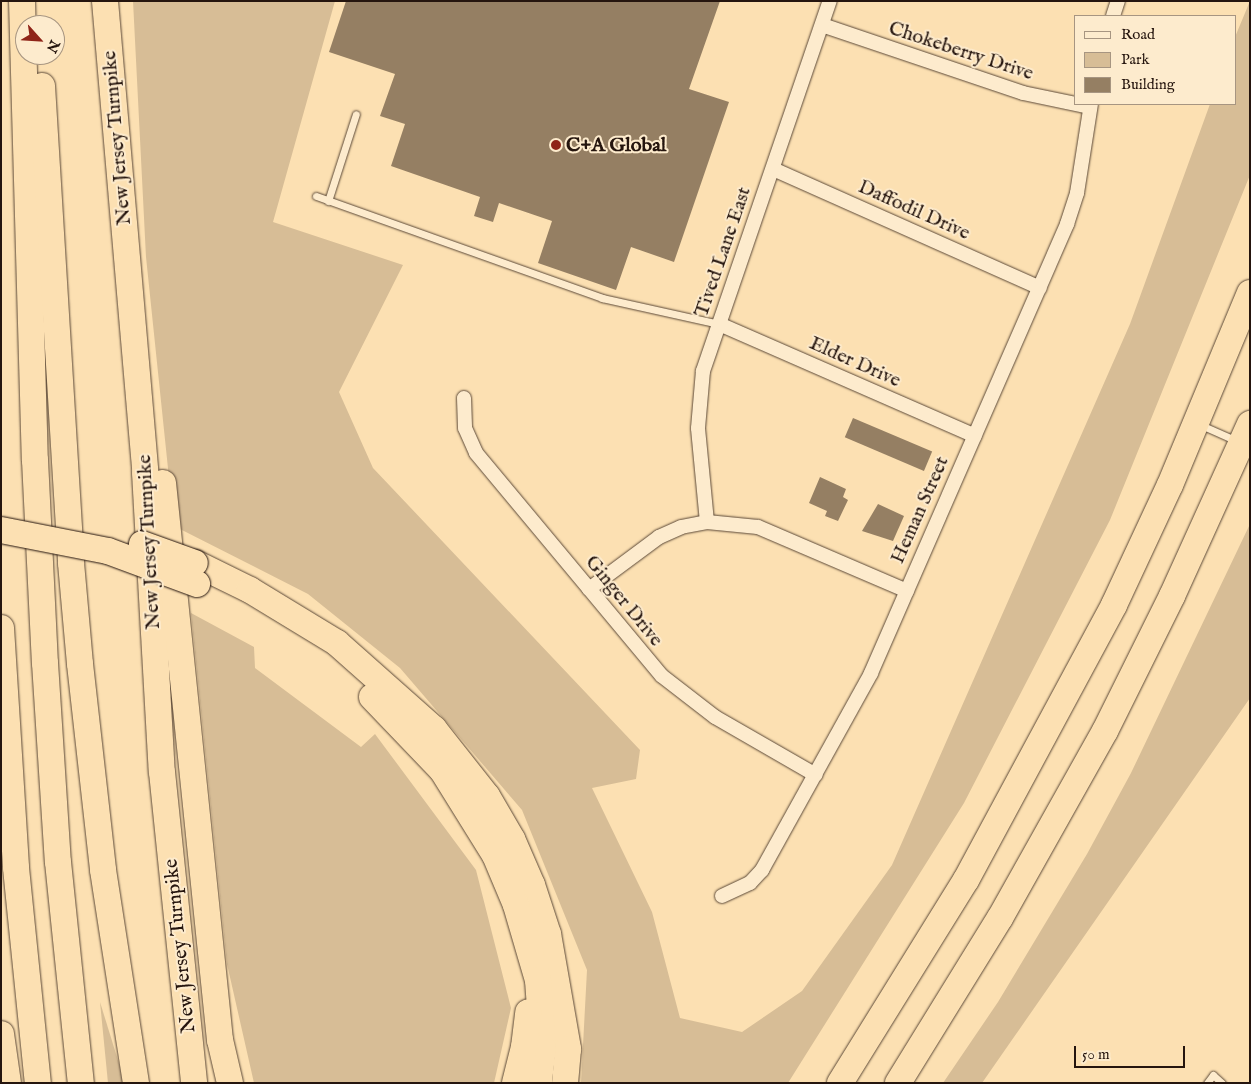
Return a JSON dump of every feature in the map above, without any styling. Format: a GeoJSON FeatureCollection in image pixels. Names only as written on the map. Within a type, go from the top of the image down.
{"type":"FeatureCollection","features":[{"type":"Feature","properties":{"kind":"highway"},"geometry":{"type":"LineString","coordinates":[[22,1],[35,460],[45,663],[58,862],[81,1083]]}},
{"type":"Feature","properties":{"kind":"highway"},"geometry":{"type":"LineString","coordinates":[[28,1],[31,15]]}},
{"type":"Feature","properties":{"kind":"highway","name":"New Jersey Turnpike"},"geometry":{"type":"LineString","coordinates":[[105,1],[138,382],[162,772],[194,1083]]}},
{"type":"Feature","properties":{"kind":"highway"},"geometry":{"type":"LineString","coordinates":[[41,65],[71,563],[80,664],[103,870],[136,1083]]}},
{"type":"Feature","properties":{"kind":"highway"},"geometry":{"type":"LineString","coordinates":[[840,1083],[931,940],[1000,820],[1114,605],[1196,423],[1250,293]]}},
{"type":"Feature","properties":{"kind":"highway"},"geometry":{"type":"LineString","coordinates":[[138,382],[158,441],[220,1040],[230,1083]]}},
{"type":"Feature","properties":{"kind":"highway"},"geometry":{"type":"LineString","coordinates":[[898,1083],[1000,918],[1105,731],[1172,596],[1246,434]]}},
{"type":"Feature","properties":{"kind":"highway"},"geometry":{"type":"LineString","coordinates":[[1,512],[71,523],[113,534],[196,574],[326,658],[419,743],[461,798],[495,855],[516,906],[538,980],[541,1014],[539,1083]]}},
{"type":"Feature","properties":{"kind":"highway"},"geometry":{"type":"LineString","coordinates":[[1,530],[108,551],[250,590],[337,643],[434,729],[487,796],[512,839],[532,885],[548,934],[568,1050],[565,1083]]}},
{"type":"Feature","properties":{"kind":"highway"},"geometry":{"type":"LineString","coordinates":[[1,628],[16,868],[38,1083]]}},
{"type":"Feature","properties":{"kind":"highway"},"geometry":{"type":"LineString","coordinates":[[515,1083],[524,1047],[530,956]]}},
{"type":"Feature","properties":{"kind":"highway"},"geometry":{"type":"LineString","coordinates":[[556,1083],[564,1029]]}},
{"type":"Feature","properties":{"kind":"highway"},"geometry":{"type":"LineString","coordinates":[[1,1034],[8,1083]]}},
{"type":"Feature","properties":{"kind":"street","name":"Tived Lane East"},"geometry":{"type":"LineString","coordinates":[[707,522],[698,400],[703,371],[830,1]]}},
{"type":"Feature","properties":{"kind":"street"},"geometry":{"type":"LineString","coordinates":[[1113,15],[1118,1]]}},
{"type":"Feature","properties":{"kind":"street","name":"Chokeberry Drive"},"geometry":{"type":"LineString","coordinates":[[822,25],[1023,93],[1074,102]]}},
{"type":"Feature","properties":{"kind":"street","name":"Heman Street"},"geometry":{"type":"LineString","coordinates":[[722,896],[750,882],[762,870],[849,718],[1040,288],[1077,193],[1090,105]]}},
{"type":"Feature","properties":{"kind":"street","name":"Daffodil Drive"},"geometry":{"type":"LineString","coordinates":[[773,169],[1040,288]]}},
{"type":"Feature","properties":{"kind":"street","name":"Elder Drive"},"geometry":{"type":"LineString","coordinates":[[719,324],[975,436]]}},
{"type":"Feature","properties":{"kind":"street","name":"Ginger Drive"},"geometry":{"type":"LineString","coordinates":[[464,398],[465,428],[476,453],[635,646],[687,699],[816,775]]}},
{"type":"Feature","properties":{"kind":"street"},"geometry":{"type":"LineString","coordinates":[[589,589],[659,536],[681,527],[707,522],[758,526],[906,591]]}},
{"type":"Feature","properties":{"kind":"lane"},"geometry":{"type":"LineString","coordinates":[[328,201],[356,114]]}},
{"type":"Feature","properties":{"kind":"lane"},"geometry":{"type":"LineString","coordinates":[[316,196],[602,298],[719,324]]}},
{"type":"Feature","properties":{"kind":"lane"},"geometry":{"type":"LineString","coordinates":[[1196,423],[1246,434]]}},
{"type":"Feature","properties":{"kind":"lane"},"geometry":{"type":"LineString","coordinates":[[1207,1083],[1213,1076],[1222,1083]]}},
{"type":"Feature","properties":{"kind":"green space"},"geometry":{"type":"Polygon","coordinates":[[[133,1],[335,1],[273,222],[403,265],[339,392],[373,468],[640,750],[636,779],[592,788],[652,912],[680,1018],[742,1032],[802,991],[892,865],[1130,324],[1210,105],[1236,105],[1236,35],[1250,1],[1250,175],[1110,520],[964,803],[788,1083],[581,1083],[587,970],[522,810],[400,668],[308,594],[174,526],[146,257],[133,1]]]}},
{"type":"Feature","properties":{"kind":"green space"},"geometry":{"type":"Polygon","coordinates":[[[1250,524],[1250,698],[982,1083],[943,1083],[998,1002],[1087,854],[1131,773],[1250,524]]]}},
{"type":"Feature","properties":{"kind":"green space"},"geometry":{"type":"Polygon","coordinates":[[[191,613],[254,647],[255,668],[361,747],[375,734],[476,870],[511,1008],[494,1083],[254,1083],[227,964],[191,613]]]}},
{"type":"Feature","properties":{"kind":"green space"},"geometry":{"type":"Polygon","coordinates":[[[100,1002],[125,1083],[108,1083],[100,1002]]]}},
{"type":"Feature","properties":{"kind":"building","name":"C+A Global"},"geometry":{"type":"Polygon","coordinates":[[[346,1],[720,1],[689,89],[729,102],[674,262],[631,247],[616,290],[538,263],[552,221],[499,203],[493,222],[474,216],[480,197],[391,166],[405,124],[380,116],[395,74],[329,52],[346,1]]]}},
{"type":"Feature","properties":{"kind":"building"},"geometry":{"type":"Polygon","coordinates":[[[853,418],[932,452],[924,471],[845,437],[853,418]]]}},
{"type":"Feature","properties":{"kind":"building"},"geometry":{"type":"Polygon","coordinates":[[[820,477],[846,489],[843,497],[848,500],[838,521],[825,516],[827,511],[809,503],[820,477]]]}},
{"type":"Feature","properties":{"kind":"building"},"geometry":{"type":"Polygon","coordinates":[[[878,504],[904,516],[893,541],[862,531],[878,504]]]}},
{"type":"Feature","properties":{"kind":"place","name":"C+A Global"},"geometry":{"type":"Point","coordinates":[556,145]}}]}
